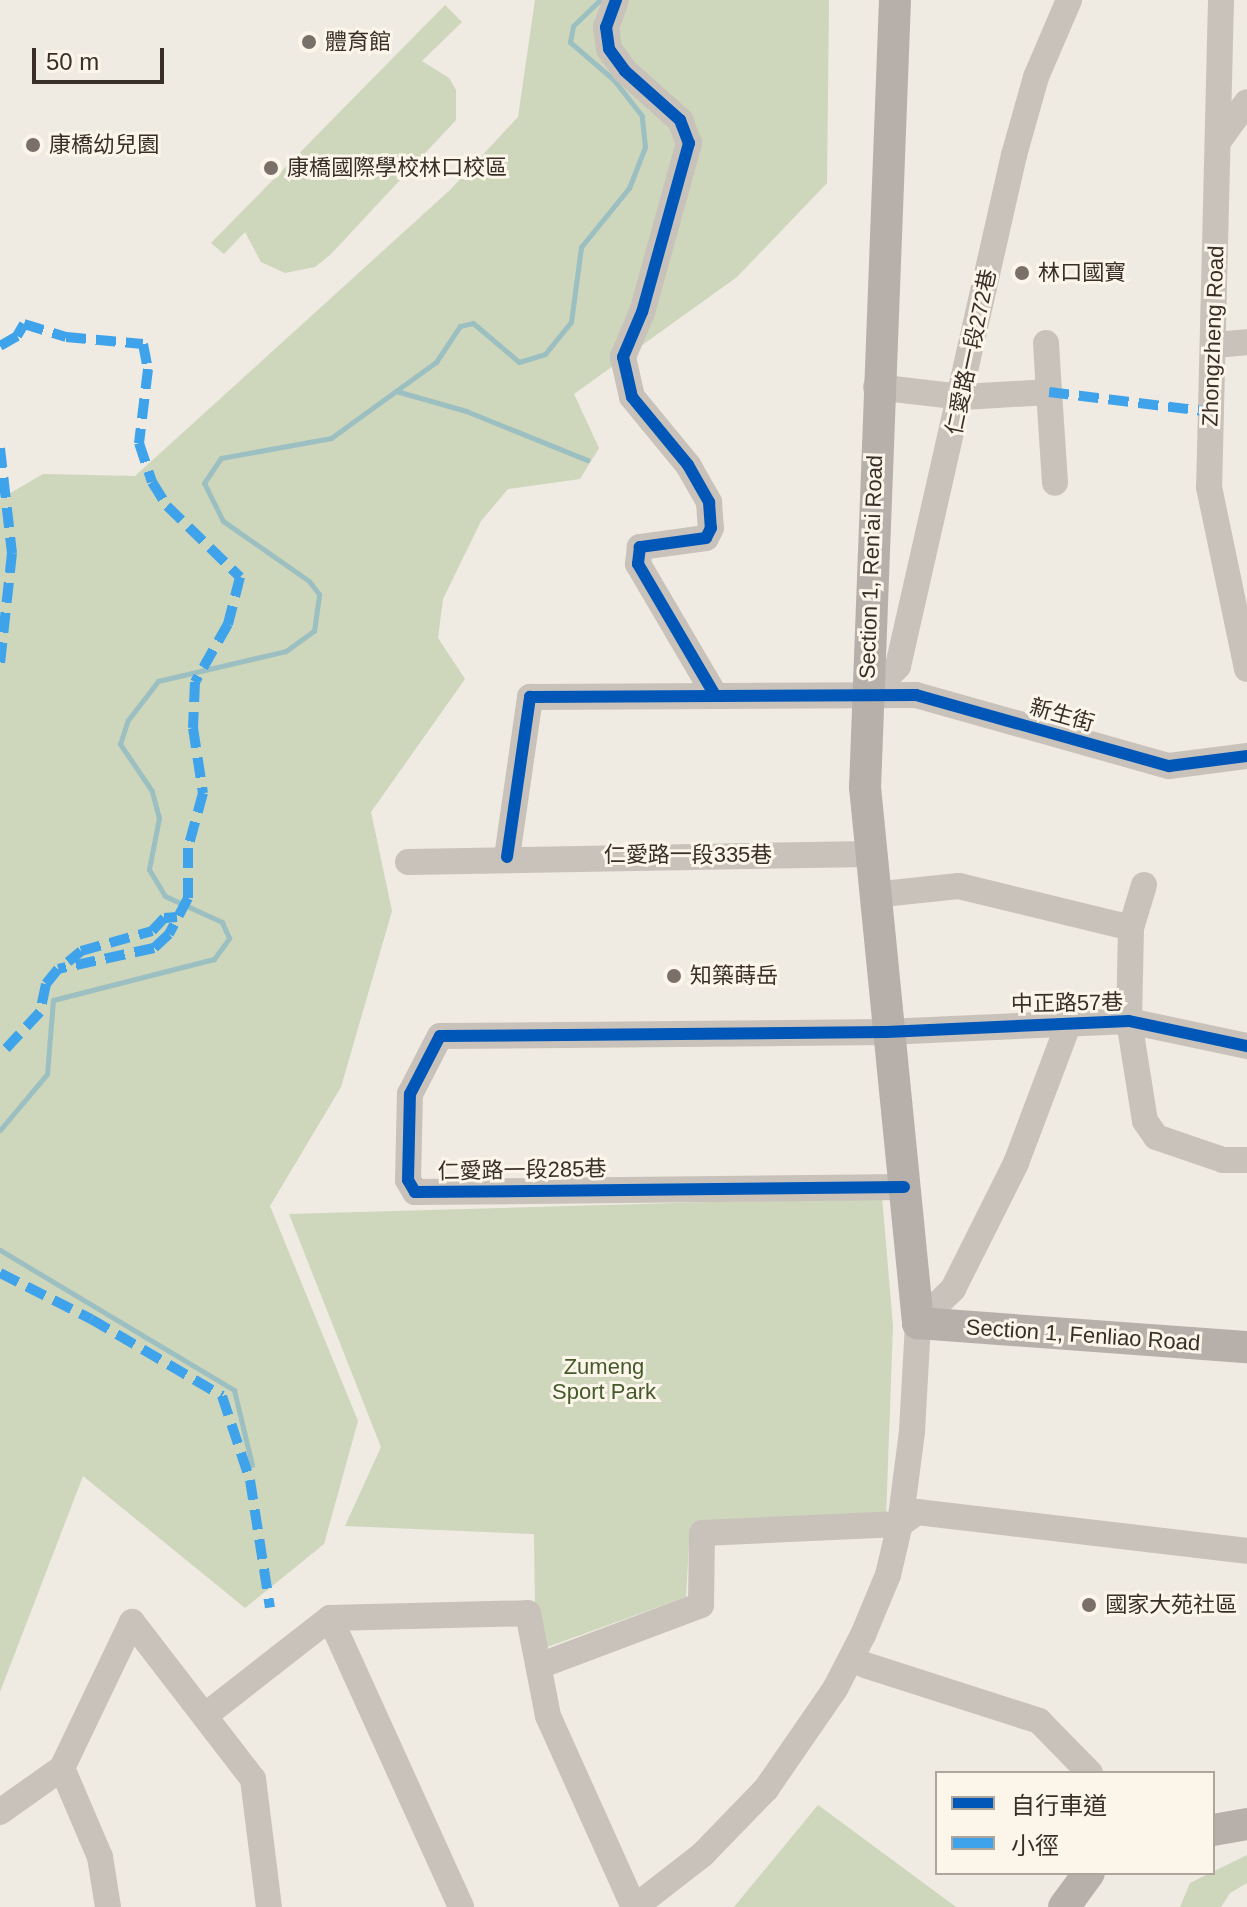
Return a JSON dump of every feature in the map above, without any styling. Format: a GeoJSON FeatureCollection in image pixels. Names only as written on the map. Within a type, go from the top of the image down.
{"type":"FeatureCollection","features":[{"type":"Feature","properties":{"kind":"main road","name":"Section 1, Ren'ai Road"},"geometry":{"type":"LineString","coordinates":[[895,0],[876,387],[868,697],[870,854],[918,1323]]}},
{"type":"Feature","properties":{"kind":"main road","name":"Section 1, Fenliao Road"},"geometry":{"type":"LineString","coordinates":[[918,1323],[1247,1347]]}},
{"type":"Feature","properties":{"kind":"main road"},"geometry":{"type":"LineString","coordinates":[[1215,1830],[1247,1824]]}},
{"type":"Feature","properties":{"kind":"main road"},"geometry":{"type":"LineString","coordinates":[[1064,1907],[1088,1875]]}},
{"type":"Feature","properties":{"kind":"street"},"geometry":{"type":"LineString","coordinates":[[616,0],[606,27],[609,49],[625,71],[680,120],[689,143],[642,312],[623,357],[632,397],[688,465],[709,502],[711,528],[706,538],[640,547],[638,564],[715,695]]}},
{"type":"Feature","properties":{"kind":"street","name":"仁愛路一段272巷"},"geometry":{"type":"LineString","coordinates":[[868,697],[898,666],[963,397],[1014,155],[1036,77],[1069,0]]}},
{"type":"Feature","properties":{"kind":"street","name":"Zhongzheng Road"},"geometry":{"type":"LineString","coordinates":[[1221,0],[1215,345],[1209,487],[1247,669]]}},
{"type":"Feature","properties":{"kind":"street"},"geometry":{"type":"LineString","coordinates":[[1218,142],[1247,102]]}},
{"type":"Feature","properties":{"kind":"street"},"geometry":{"type":"LineString","coordinates":[[1215,345],[1247,342]]}},
{"type":"Feature","properties":{"kind":"street"},"geometry":{"type":"LineString","coordinates":[[1046,343],[1055,483]]}},
{"type":"Feature","properties":{"kind":"street"},"geometry":{"type":"LineString","coordinates":[[876,387],[963,397],[1049,392]]}},
{"type":"Feature","properties":{"kind":"street","name":"新生街"},"geometry":{"type":"LineString","coordinates":[[868,697],[916,695],[1169,766],[1247,756]]}},
{"type":"Feature","properties":{"kind":"street"},"geometry":{"type":"LineString","coordinates":[[507,857],[530,697],[868,697]]}},
{"type":"Feature","properties":{"kind":"street","name":"仁愛路一段335巷"},"geometry":{"type":"LineString","coordinates":[[408,862],[507,857],[870,854]]}},
{"type":"Feature","properties":{"kind":"street"},"geometry":{"type":"LineString","coordinates":[[1144,885],[1131,928],[1129,1021],[1145,1121],[1156,1137],[1223,1160],[1247,1160]]}},
{"type":"Feature","properties":{"kind":"street"},"geometry":{"type":"LineString","coordinates":[[873,895],[959,886],[1131,928]]}},
{"type":"Feature","properties":{"kind":"street","name":"中正路57巷"},"geometry":{"type":"LineString","coordinates":[[918,1323],[953,1289],[1016,1163],[1070,1020]]}},
{"type":"Feature","properties":{"kind":"street","name":"中正路57巷"},"geometry":{"type":"LineString","coordinates":[[886,1032],[1070,1020],[1129,1021],[1247,1046]]}},
{"type":"Feature","properties":{"kind":"street","name":"仁愛路一段285巷"},"geometry":{"type":"LineString","coordinates":[[886,1032],[440,1036],[410,1094],[408,1180],[415,1192],[904,1187]]}},
{"type":"Feature","properties":{"kind":"street","name":"Section 1, Ren'ai Road"},"geometry":{"type":"LineString","coordinates":[[635,1907],[732,1827],[801,1744],[863,1635],[908,1518],[926,1432],[926,1374],[918,1323]]}},
{"type":"Feature","properties":{"kind":"street"},"geometry":{"type":"LineString","coordinates":[[539,1666],[701,1605],[702,1533],[908,1518],[1247,1551]]}},
{"type":"Feature","properties":{"kind":"street","name":"Section 1, Ren'ai Road"},"geometry":{"type":"LineString","coordinates":[[659,1907],[727,1852],[767,1811],[808,1759],[865,1665],[906,1566],[908,1518]]}},
{"type":"Feature","properties":{"kind":"street"},"geometry":{"type":"LineString","coordinates":[[207,1714],[330,1618],[528,1613],[548,1716],[568,1768],[635,1907]]}},
{"type":"Feature","properties":{"kind":"street"},"geometry":{"type":"LineString","coordinates":[[330,1618],[461,1907]]}},
{"type":"Feature","properties":{"kind":"street"},"geometry":{"type":"LineString","coordinates":[[0,1812],[62,1768],[132,1622],[207,1714],[253,1779],[269,1907]]}},
{"type":"Feature","properties":{"kind":"street"},"geometry":{"type":"LineString","coordinates":[[865,1665],[1039,1721],[1088,1771]]}},
{"type":"Feature","properties":{"kind":"street"},"geometry":{"type":"LineString","coordinates":[[62,1768],[100,1857],[108,1907]]}},
{"type":"Feature","properties":{"kind":"green space"},"geometry":{"type":"Polygon","coordinates":[[[535,0],[829,0],[827,183],[737,277],[574,394],[599,448],[580,479],[508,489],[481,521],[443,599],[438,638],[465,679],[371,812],[392,911],[341,1087],[270,1206],[358,1421],[324,1544],[245,1608],[83,1476],[0,1692],[0,499],[43,474],[135,476],[450,190],[518,117],[535,0]]]}},
{"type":"Feature","properties":{"kind":"green space"},"geometry":{"type":"Polygon","coordinates":[[[445,5],[462,22],[422,61],[449,78],[456,90],[456,120],[331,254],[315,267],[285,273],[261,262],[245,232],[224,254],[211,243],[445,5]]]}},
{"type":"Feature","properties":{"kind":"green space","name":"Zumeng Sport Park"},"geometry":{"type":"Polygon","coordinates":[[[882,1197],[893,1326],[886,1517],[690,1526],[686,1597],[547,1647],[535,1607],[534,1534],[345,1526],[381,1447],[289,1214],[882,1197]]]}},
{"type":"Feature","properties":{"kind":"green space"},"geometry":{"type":"Polygon","coordinates":[[[818,1805],[956,1907],[734,1907],[818,1805]]]}},
{"type":"Feature","properties":{"kind":"green space"},"geometry":{"type":"Polygon","coordinates":[[[1247,1855],[1247,1883],[1230,1893],[1221,1907],[1180,1907],[1190,1883],[1206,1875],[1215,1875],[1215,1871],[1247,1855]]]}},
{"type":"Feature","properties":{"kind":"waterway"},"geometry":{"type":"LineString","coordinates":[[0,1130],[47,1074],[53,1000],[214,959],[229,938],[222,922],[165,896],[149,869],[159,818],[152,791],[120,744],[128,720],[158,681],[286,651],[314,631],[319,594],[309,581],[223,521],[204,483],[221,458],[331,438],[436,362],[460,326],[473,323],[519,362],[545,354],[571,322],[581,247],[629,188],[645,147],[642,116],[614,80],[570,42],[573,26],[600,0]]}},
{"type":"Feature","properties":{"kind":"waterway"},"geometry":{"type":"LineString","coordinates":[[396,391],[466,411],[587,460]]}},
{"type":"Feature","properties":{"kind":"waterway"},"geometry":{"type":"LineString","coordinates":[[0,1250],[234,1390],[252,1465]]}},
{"type":"Feature","properties":{"kind":"marked path"},"geometry":{"type":"LineString","coordinates":[[0,346],[17,336],[24,324],[66,337],[143,344],[148,369],[139,443],[152,482],[167,506],[240,577],[228,624],[195,682],[193,728],[203,793],[188,848],[188,898],[169,934],[154,948],[58,969],[46,984],[40,1012],[0,1055]]}},
{"type":"Feature","properties":{"kind":"marked path"},"geometry":{"type":"LineString","coordinates":[[1049,392],[1211,412]]}},
{"type":"Feature","properties":{"kind":"marked path"},"geometry":{"type":"LineString","coordinates":[[0,448],[12,553],[0,664]]}},
{"type":"Feature","properties":{"kind":"marked path"},"geometry":{"type":"LineString","coordinates":[[68,962],[81,951],[152,931],[164,918],[177,917]]}},
{"type":"Feature","properties":{"kind":"marked path"},"geometry":{"type":"LineString","coordinates":[[0,1273],[91,1319],[222,1396],[250,1480],[270,1607]]}},
{"type":"Feature","properties":{"kind":"cycle path"},"geometry":{"type":"LineString","coordinates":[[616,0],[606,27],[609,49],[625,71],[680,120],[689,143],[642,312],[623,357],[632,397],[688,465],[709,502],[711,528],[706,538],[640,547],[638,564],[715,695]]}},
{"type":"Feature","properties":{"kind":"cycle path"},"geometry":{"type":"LineString","coordinates":[[507,857],[530,697],[916,695],[1169,766],[1247,756]]}},
{"type":"Feature","properties":{"kind":"cycle path"},"geometry":{"type":"LineString","coordinates":[[904,1187],[415,1192],[408,1180],[410,1094],[440,1036],[886,1032],[1129,1021],[1247,1046]]}},
{"type":"Feature","properties":{"kind":"place","name":"體育館"},"geometry":{"type":"Point","coordinates":[309,42]}},
{"type":"Feature","properties":{"kind":"place","name":"康橋幼兒園"},"geometry":{"type":"Point","coordinates":[33,145]}},
{"type":"Feature","properties":{"kind":"place","name":"康橋國際學校林口校區"},"geometry":{"type":"Point","coordinates":[271,168]}},
{"type":"Feature","properties":{"kind":"place","name":"林口國寶"},"geometry":{"type":"Point","coordinates":[1022,273]}},
{"type":"Feature","properties":{"kind":"place","name":"知築蒔岳"},"geometry":{"type":"Point","coordinates":[674,976]}},
{"type":"Feature","properties":{"kind":"place","name":"國家大苑社區"},"geometry":{"type":"Point","coordinates":[1089,1605]}}]}
